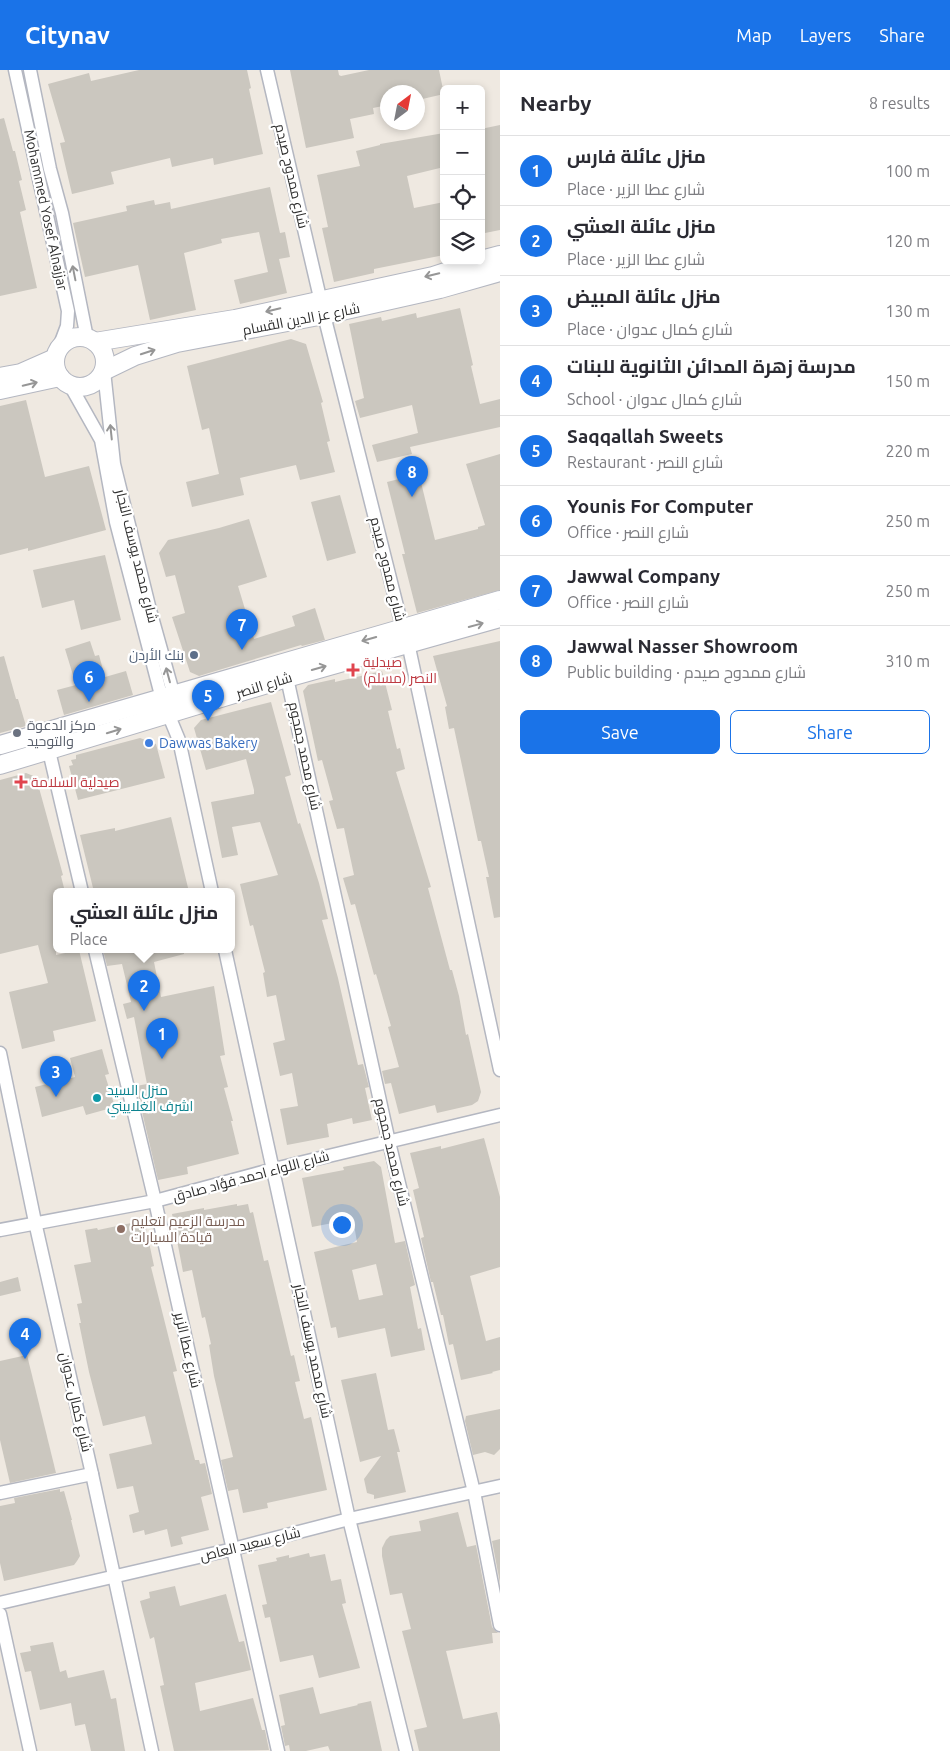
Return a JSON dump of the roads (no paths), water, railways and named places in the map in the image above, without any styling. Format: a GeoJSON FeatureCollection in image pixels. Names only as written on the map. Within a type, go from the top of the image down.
{"type":"FeatureCollection","features":[{"type":"Feature","properties":{"kind":"main road","name":"شارع عز الدين القسام"},"geometry":{"type":"LineString","coordinates":[[485,259],[500,254]]}},
{"type":"Feature","properties":{"kind":"main road","name":"شارع عز الدين القسام"},"geometry":{"type":"LineString","coordinates":[[0,390],[65,381],[78,387],[86,386],[100,378],[104,371],[135,356],[177,343],[322,307],[467,265]]}},
{"type":"Feature","properties":{"kind":"main road","name":"شارع عز الدين القسام"},"geometry":{"type":"LineString","coordinates":[[0,377],[20,373],[57,354],[63,344],[70,339],[78,337],[91,340],[440,289],[500,272]]}},
{"type":"Feature","properties":{"kind":"main road"},"geometry":{"type":"LineString","coordinates":[[91,340],[101,348],[104,355],[104,371]]}},
{"type":"Feature","properties":{"kind":"main road"},"geometry":{"type":"LineString","coordinates":[[57,354],[56,366],[65,381]]}},
{"type":"Feature","properties":{"kind":"main road","name":"شارع النصر"},"geometry":{"type":"LineString","coordinates":[[0,746],[287,678],[500,600]]}},
{"type":"Feature","properties":{"kind":"main road","name":"شارع النصر"},"geometry":{"type":"LineString","coordinates":[[0,765],[49,751],[170,705],[405,636],[500,618]]}},
{"type":"Feature","properties":{"kind":"street","name":"Mohammed Yosef Alnajjar"},"geometry":{"type":"LineString","coordinates":[[15,70],[68,310],[67,326],[57,354]]}},
{"type":"Feature","properties":{"kind":"street","name":"Mohammed Yosef Alnajjar"},"geometry":{"type":"LineString","coordinates":[[30,70],[50,169],[91,340]]}},
{"type":"Feature","properties":{"kind":"street","name":"شارع ممدوح صيدم"},"geometry":{"type":"LineString","coordinates":[[267,70],[322,307],[405,636],[500,1070]]}},
{"type":"Feature","properties":{"kind":"street","name":"شارع محمد يوسف النجار"},"geometry":{"type":"LineString","coordinates":[[104,371],[114,464],[150,610],[170,705]]}},
{"type":"Feature","properties":{"kind":"street","name":"شارع محمد يوسف النجار"},"geometry":{"type":"LineString","coordinates":[[65,381],[100,440],[116,522],[179,740],[211,888]]}},
{"type":"Feature","properties":{"kind":"street","name":"شارع محمد جمجوم"},"geometry":{"type":"LineString","coordinates":[[287,678],[389,1142],[474,1492],[500,1625]]}},
{"type":"Feature","properties":{"kind":"street"},"geometry":{"type":"LineString","coordinates":[[49,751],[81,888]]}},
{"type":"Feature","properties":{"kind":"street","name":"شارع عطا الزير"},"geometry":{"type":"LineString","coordinates":[[96,953],[155,1201],[278,1751]]}},
{"type":"Feature","properties":{"kind":"street","name":"شارع محمد يوسف النجار"},"geometry":{"type":"LineString","coordinates":[[226,953],[349,1518],[406,1751]]}},
{"type":"Feature","properties":{"kind":"street","name":"شارع كمال عدوان"},"geometry":{"type":"LineString","coordinates":[[0,1053],[35,1222],[152,1751]]}},
{"type":"Feature","properties":{"kind":"street","name":"شارع اللواء احمد فؤاد صادق"},"geometry":{"type":"LineString","coordinates":[[0,1230],[155,1201],[274,1169],[500,1114]]}},
{"type":"Feature","properties":{"kind":"street"},"geometry":{"type":"LineString","coordinates":[[0,1493],[92,1474]]}},
{"type":"Feature","properties":{"kind":"street","name":"شارع سعيد العاص"},"geometry":{"type":"LineString","coordinates":[[0,1603],[233,1549],[349,1518],[500,1486]]}},
{"type":"Feature","properties":{"kind":"street"},"geometry":{"type":"LineString","coordinates":[[0,1614],[30,1751]]}},
{"type":"Feature","properties":{"kind":"place","name":"Jawwal Nasser Showroom"},"geometry":{"type":"Point","coordinates":[412,497]}},
{"type":"Feature","properties":{"kind":"place","name":"Jawwal Company"},"geometry":{"type":"Point","coordinates":[242,650]}},
{"type":"Feature","properties":{"kind":"place","name":"بنك الأردن"},"geometry":{"type":"Point","coordinates":[194,655]}},
{"type":"Feature","properties":{"kind":"place","name":"صيدلية النصر (مسلم)"},"geometry":{"type":"Point","coordinates":[353,670]}},
{"type":"Feature","properties":{"kind":"place","name":"Younis For Computer"},"geometry":{"type":"Point","coordinates":[89,702]}},
{"type":"Feature","properties":{"kind":"place","name":"Saqqallah Sweets"},"geometry":{"type":"Point","coordinates":[208,721]}},
{"type":"Feature","properties":{"kind":"place","name":"مركز الدعوة والتوحيد"},"geometry":{"type":"Point","coordinates":[17,733]}},
{"type":"Feature","properties":{"kind":"place","name":"Dawwas Bakery"},"geometry":{"type":"Point","coordinates":[149,743]}},
{"type":"Feature","properties":{"kind":"place","name":"صيدلية السلامة"},"geometry":{"type":"Point","coordinates":[21,782]}},
{"type":"Feature","properties":{"kind":"place","name":"منزل عائلة العشي"},"geometry":{"type":"Point","coordinates":[144,1011]}},
{"type":"Feature","properties":{"kind":"place","name":"منزل عائلة فارس"},"geometry":{"type":"Point","coordinates":[162,1059]}},
{"type":"Feature","properties":{"kind":"place","name":"منزل عائلة المبيض"},"geometry":{"type":"Point","coordinates":[56,1097]}},
{"type":"Feature","properties":{"kind":"place","name":"منزل السيد اشرف الغلاييني"},"geometry":{"type":"Point","coordinates":[97,1098]}},
{"type":"Feature","properties":{"kind":"place","name":"مدرسة الزعيم لتعليم قيادة السيارات"},"geometry":{"type":"Point","coordinates":[121,1229]}},
{"type":"Feature","properties":{"kind":"place","name":"مدرسة زهرة المدائن الثانوية للبنات"},"geometry":{"type":"Point","coordinates":[25,1359]}}]}
